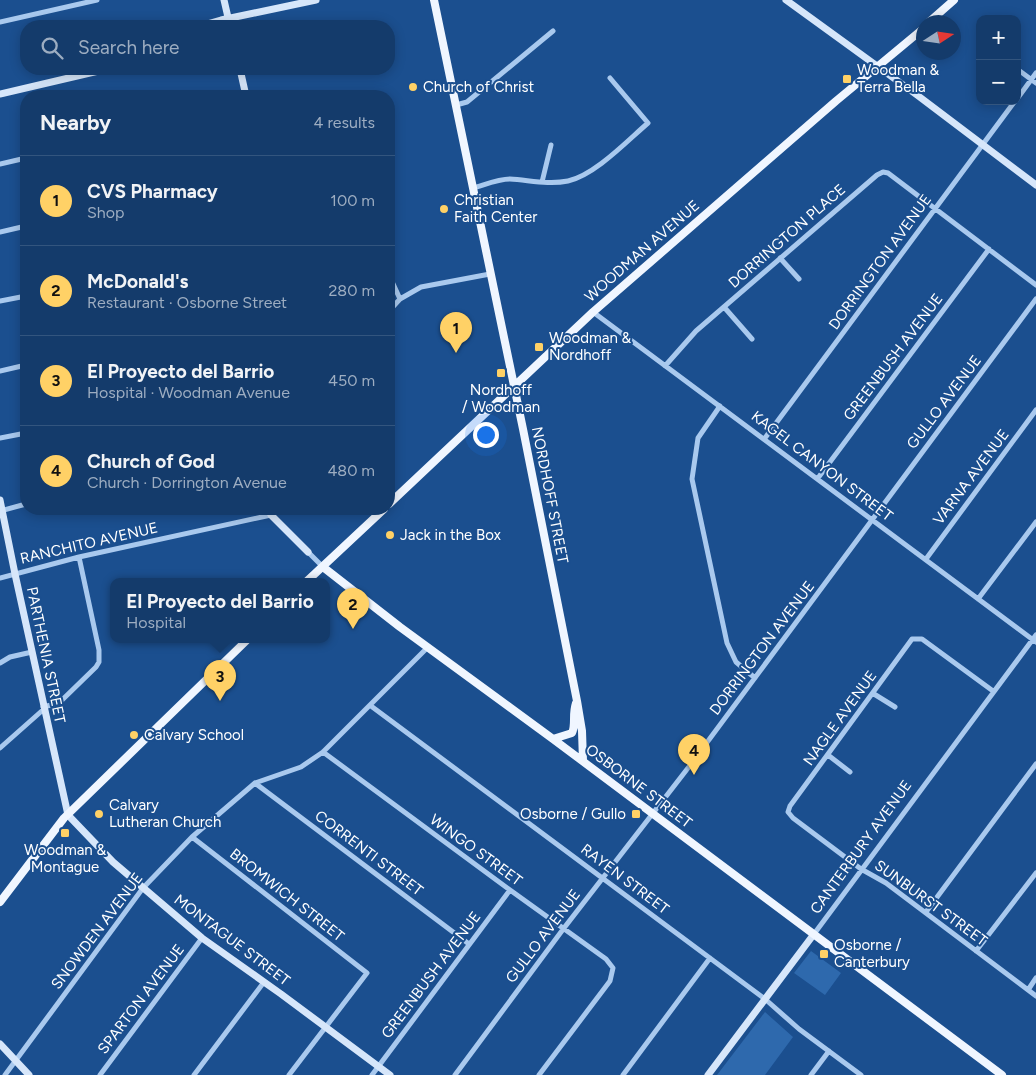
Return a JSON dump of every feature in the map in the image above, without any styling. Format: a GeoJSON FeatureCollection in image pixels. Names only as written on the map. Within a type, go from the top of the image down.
{"type":"FeatureCollection","features":[{"type":"Feature","properties":{"kind":"main road","name":"NORDHOFF STREET"},"geometry":{"type":"LineString","coordinates":[[434,0],[577,701],[582,731],[583,762]]}},
{"type":"Feature","properties":{"kind":"main road"},"geometry":{"type":"LineString","coordinates":[[937,15],[954,0]]}},
{"type":"Feature","properties":{"kind":"main road","name":"WOODMAN AVENUE"},"geometry":{"type":"LineString","coordinates":[[395,498],[593,312],[836,101],[916,35]]}},
{"type":"Feature","properties":{"kind":"main road"},"geometry":{"type":"LineString","coordinates":[[311,578],[378,515]]}},
{"type":"Feature","properties":{"kind":"main road","name":"OSBORNE STREET"},"geometry":{"type":"LineString","coordinates":[[323,567],[352,591],[1002,1075]]}},
{"type":"Feature","properties":{"kind":"main road"},"geometry":{"type":"LineString","coordinates":[[0,902],[68,815],[244,643]]}},
{"type":"Feature","properties":{"kind":"main road"},"geometry":{"type":"LineString","coordinates":[[553,739],[572,733],[574,724],[573,714],[577,701]]}},
{"type":"Feature","properties":{"kind":"street"},"geometry":{"type":"LineString","coordinates":[[0,22],[97,0]]}},
{"type":"Feature","properties":{"kind":"street"},"geometry":{"type":"LineString","coordinates":[[224,0],[228,18]]}},
{"type":"Feature","properties":{"kind":"street"},"geometry":{"type":"LineString","coordinates":[[221,20],[316,0]]}},
{"type":"Feature","properties":{"kind":"street"},"geometry":{"type":"LineString","coordinates":[[786,0],[1036,185]]}},
{"type":"Feature","properties":{"kind":"street"},"geometry":{"type":"LineString","coordinates":[[456,105],[467,102],[552,31]]}},
{"type":"Feature","properties":{"kind":"street"},"geometry":{"type":"LineString","coordinates":[[1021,72],[1034,81]]}},
{"type":"Feature","properties":{"kind":"street","name":"DORRINGTON AVENUE"},"geometry":{"type":"LineString","coordinates":[[1021,95],[1034,81],[1036,73]]}},
{"type":"Feature","properties":{"kind":"street"},"geometry":{"type":"LineString","coordinates":[[0,94],[81,75]]}},
{"type":"Feature","properties":{"kind":"street"},"geometry":{"type":"LineString","coordinates":[[241,75],[245,90]]}},
{"type":"Feature","properties":{"kind":"street"},"geometry":{"type":"LineString","coordinates":[[473,188],[508,179],[542,182],[567,181],[594,169],[648,123],[610,78]]}},
{"type":"Feature","properties":{"kind":"street","name":"DORRINGTON AVENUE"},"geometry":{"type":"LineString","coordinates":[[765,438],[1012,105]]}},
{"type":"Feature","properties":{"kind":"street"},"geometry":{"type":"LineString","coordinates":[[542,182],[551,145]]}},
{"type":"Feature","properties":{"kind":"street"},"geometry":{"type":"LineString","coordinates":[[0,164],[20,159]]}},
{"type":"Feature","properties":{"kind":"street","name":"DORRINGTON PLACE"},"geometry":{"type":"LineString","coordinates":[[665,366],[696,331],[877,175],[883,172],[888,173],[935,208]]}},
{"type":"Feature","properties":{"kind":"street"},"geometry":{"type":"LineString","coordinates":[[935,208],[1036,285]]}},
{"type":"Feature","properties":{"kind":"street"},"geometry":{"type":"LineString","coordinates":[[0,232],[20,227]]}},
{"type":"Feature","properties":{"kind":"street","name":"GREENBUSH AVENUE"},"geometry":{"type":"LineString","coordinates":[[818,478],[988,249]]}},
{"type":"Feature","properties":{"kind":"street"},"geometry":{"type":"LineString","coordinates":[[780,258],[799,279]]}},
{"type":"Feature","properties":{"kind":"street"},"geometry":{"type":"LineString","coordinates":[[395,304],[400,299],[421,287],[490,274]]}},
{"type":"Feature","properties":{"kind":"street"},"geometry":{"type":"LineString","coordinates":[[395,288],[400,299]]}},
{"type":"Feature","properties":{"kind":"street"},"geometry":{"type":"LineString","coordinates":[[0,301],[20,297]]}},
{"type":"Feature","properties":{"kind":"street","name":"GULLO AVENUE"},"geometry":{"type":"LineString","coordinates":[[872,520],[1036,299]]}},
{"type":"Feature","properties":{"kind":"street"},"geometry":{"type":"LineString","coordinates":[[724,307],[752,339]]}},
{"type":"Feature","properties":{"kind":"street","name":"KAGEL CANYON STREET"},"geometry":{"type":"LineString","coordinates":[[593,312],[765,438],[978,599],[1035,639]]}},
{"type":"Feature","properties":{"kind":"street"},"geometry":{"type":"LineString","coordinates":[[0,371],[20,366]]}},
{"type":"Feature","properties":{"kind":"street"},"geometry":{"type":"LineString","coordinates":[[720,406],[698,438],[692,480],[727,643],[736,662],[755,678]]}},
{"type":"Feature","properties":{"kind":"street","name":"VARNA AVENUE"},"geometry":{"type":"LineString","coordinates":[[926,559],[1036,410]]}},
{"type":"Feature","properties":{"kind":"street"},"geometry":{"type":"LineString","coordinates":[[0,438],[20,434]]}},
{"type":"Feature","properties":{"kind":"street","name":"PARTHENIA STREET"},"geometry":{"type":"LineString","coordinates":[[0,500],[14,574],[68,815]]}},
{"type":"Feature","properties":{"kind":"street"},"geometry":{"type":"LineString","coordinates":[[1,511],[20,506]]}},
{"type":"Feature","properties":{"kind":"street","name":"RANCHITO AVENUE"},"geometry":{"type":"LineString","coordinates":[[0,578],[79,557],[257,515]]}},
{"type":"Feature","properties":{"kind":"street","name":"OSBORNE STREET"},"geometry":{"type":"LineString","coordinates":[[273,515],[323,567]]}},
{"type":"Feature","properties":{"kind":"street","name":"DORRINGTON AVENUE"},"geometry":{"type":"LineString","coordinates":[[653,814],[872,520]]}},
{"type":"Feature","properties":{"kind":"street"},"geometry":{"type":"LineString","coordinates":[[978,599],[1036,522]]}},
{"type":"Feature","properties":{"kind":"street"},"geometry":{"type":"LineString","coordinates":[[0,748],[44,708],[59,703],[99,662],[99,650],[79,557]]}},
{"type":"Feature","properties":{"kind":"street","name":"NAGLE AVENUE"},"geometry":{"type":"LineString","coordinates":[[788,812],[790,806],[874,694],[912,639],[922,639],[994,691]]}},
{"type":"Feature","properties":{"kind":"street","name":"CANTERBURY AVENUE"},"geometry":{"type":"LineString","coordinates":[[708,1075],[994,691],[1035,639]]}},
{"type":"Feature","properties":{"kind":"street","name":"SNOWDEN AVENUE"},"geometry":{"type":"LineString","coordinates":[[5,1075],[143,888],[192,837],[255,783],[301,767],[323,752],[428,647]]}},
{"type":"Feature","properties":{"kind":"street"},"geometry":{"type":"LineString","coordinates":[[0,663],[10,657],[32,652]]}},
{"type":"Feature","properties":{"kind":"street"},"geometry":{"type":"LineString","coordinates":[[874,694],[895,707]]}},
{"type":"Feature","properties":{"kind":"street","name":"RAYEN STREET"},"geometry":{"type":"LineString","coordinates":[[371,706],[765,999],[799,1029],[861,1075]]}},
{"type":"Feature","properties":{"kind":"street","name":"WINGO STREET"},"geometry":{"type":"LineString","coordinates":[[323,752],[606,959],[613,968],[610,981],[539,1075]]}},
{"type":"Feature","properties":{"kind":"street"},"geometry":{"type":"LineString","coordinates":[[828,755],[850,772]]}},
{"type":"Feature","properties":{"kind":"street"},"geometry":{"type":"LineString","coordinates":[[926,912],[1036,764]]}},
{"type":"Feature","properties":{"kind":"street","name":"CORRENTI STREET"},"geometry":{"type":"LineString","coordinates":[[255,783],[469,944]]}},
{"type":"Feature","properties":{"kind":"street","name":"SUNBURST STREET"},"geometry":{"type":"LineString","coordinates":[[788,812],[793,818],[861,869],[926,912],[1036,996]]}},
{"type":"Feature","properties":{"kind":"street","name":"GULLO AVENUE"},"geometry":{"type":"LineString","coordinates":[[455,1075],[564,928],[653,814]]}},
{"type":"Feature","properties":{"kind":"street","name":"MONTAGUE STREET"},"geometry":{"type":"LineString","coordinates":[[68,815],[114,862],[202,938],[390,1075]]}},
{"type":"Feature","properties":{"kind":"street","name":"BROMWICH STREET"},"geometry":{"type":"LineString","coordinates":[[192,837],[367,973],[325,1027]]}},
{"type":"Feature","properties":{"kind":"street"},"geometry":{"type":"LineString","coordinates":[[976,951],[1036,873]]}},
{"type":"Feature","properties":{"kind":"street","name":"GREENBUSH AVENUE"},"geometry":{"type":"LineString","coordinates":[[372,1075],[510,890]]}},
{"type":"Feature","properties":{"kind":"street","name":"SPARTON AVENUE"},"geometry":{"type":"LineString","coordinates":[[100,1075],[202,938]]}},
{"type":"Feature","properties":{"kind":"street"},"geometry":{"type":"LineString","coordinates":[[623,1075],[710,958]]}},
{"type":"Feature","properties":{"kind":"street"},"geometry":{"type":"LineString","coordinates":[[1028,990],[1036,978]]}},
{"type":"Feature","properties":{"kind":"street"},"geometry":{"type":"LineString","coordinates":[[194,1075],[264,982]]}},
{"type":"Feature","properties":{"kind":"street"},"geometry":{"type":"LineString","coordinates":[[289,1075],[325,1027]]}},
{"type":"Feature","properties":{"kind":"street"},"geometry":{"type":"LineString","coordinates":[[0,1044],[29,1075]]}},
{"type":"Feature","properties":{"kind":"street"},"geometry":{"type":"LineString","coordinates":[[811,1075],[829,1051]]}},
{"type":"Feature","properties":{"kind":"shaded area"},"geometry":{"type":"Polygon","coordinates":[[[811,951],[841,973],[825,995],[794,973],[811,951]]]}},
{"type":"Feature","properties":{"kind":"shaded area"},"geometry":{"type":"Polygon","coordinates":[[[765,1012],[793,1037],[765,1075],[717,1075],[765,1012]]]}},
{"type":"Feature","properties":{"kind":"place","name":"Woodman & Terra Bella"},"geometry":{"type":"Point","coordinates":[847,79]}},
{"type":"Feature","properties":{"kind":"place","name":"Church of Christ"},"geometry":{"type":"Point","coordinates":[413,87]}},
{"type":"Feature","properties":{"kind":"place","name":"Christian Faith Center"},"geometry":{"type":"Point","coordinates":[444,209]}},
{"type":"Feature","properties":{"kind":"place","name":"Woodman & Nordhoff"},"geometry":{"type":"Point","coordinates":[539,347]}},
{"type":"Feature","properties":{"kind":"place","name":"CVS Pharmacy"},"geometry":{"type":"Point","coordinates":[456,353]}},
{"type":"Feature","properties":{"kind":"place","name":"Nordhoff / Woodman"},"geometry":{"type":"Point","coordinates":[501,373]}},
{"type":"Feature","properties":{"kind":"place","name":"Jack in the Box"},"geometry":{"type":"Point","coordinates":[390,535]}},
{"type":"Feature","properties":{"kind":"place","name":"McDonald's"},"geometry":{"type":"Point","coordinates":[353,629]}},
{"type":"Feature","properties":{"kind":"place","name":"El Proyecto del Barrio"},"geometry":{"type":"Point","coordinates":[220,701]}},
{"type":"Feature","properties":{"kind":"place","name":"Calvary School"},"geometry":{"type":"Point","coordinates":[134,735]}},
{"type":"Feature","properties":{"kind":"place","name":"Church of God"},"geometry":{"type":"Point","coordinates":[694,775]}},
{"type":"Feature","properties":{"kind":"place","name":"Calvary Lutheran Church"},"geometry":{"type":"Point","coordinates":[99,814]}},
{"type":"Feature","properties":{"kind":"place","name":"Osborne / Gullo"},"geometry":{"type":"Point","coordinates":[636,814]}},
{"type":"Feature","properties":{"kind":"place","name":"Woodman & Montague"},"geometry":{"type":"Point","coordinates":[65,833]}},
{"type":"Feature","properties":{"kind":"place","name":"Osborne / Canterbury"},"geometry":{"type":"Point","coordinates":[824,954]}}]}
